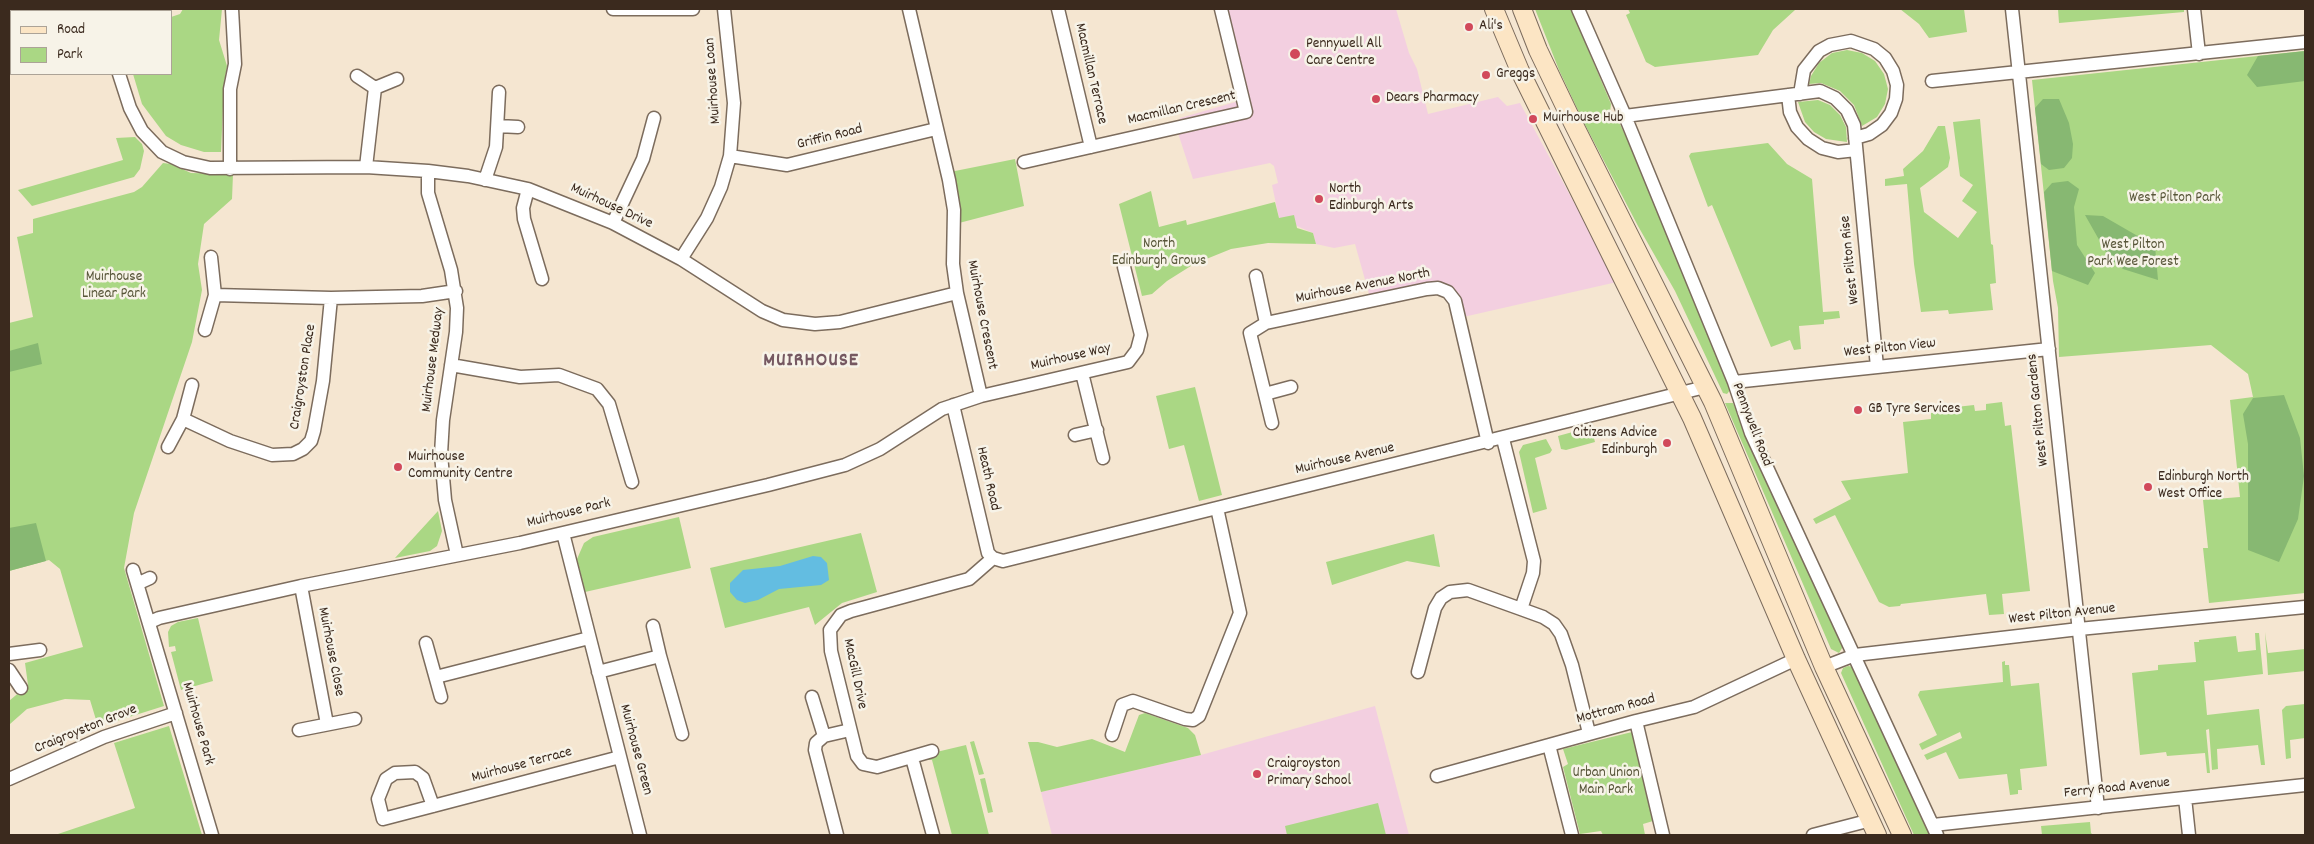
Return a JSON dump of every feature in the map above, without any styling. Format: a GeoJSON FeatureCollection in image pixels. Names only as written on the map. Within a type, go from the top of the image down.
{"type":"FeatureCollection","features":[{"type":"Feature","properties":{"kind":"street"},"geometry":{"type":"LineString","coordinates":[[230,169],[230,89],[235,64],[232,9]]}},
{"type":"Feature","properties":{"kind":"street"},"geometry":{"type":"LineString","coordinates":[[613,9],[693,9]]}},
{"type":"Feature","properties":{"kind":"street","name":"Muirhouse Loan"},"geometry":{"type":"LineString","coordinates":[[681,259],[707,218],[721,187],[730,156],[734,103],[724,9]]}},
{"type":"Feature","properties":{"kind":"street"},"geometry":{"type":"LineString","coordinates":[[909,9],[936,129]]}},
{"type":"Feature","properties":{"kind":"street","name":"Macmillan Terrace"},"geometry":{"type":"LineString","coordinates":[[1058,9],[1091,147]]}},
{"type":"Feature","properties":{"kind":"street","name":"Macmillan Crescent"},"geometry":{"type":"LineString","coordinates":[[1024,162],[1246,112],[1221,9]]}},
{"type":"Feature","properties":{"kind":"street"},"geometry":{"type":"LineString","coordinates":[[1494,9],[1520,71],[1680,394],[1796,660],[1874,828],[1813,835]]}},
{"type":"Feature","properties":{"kind":"street","name":"Pennywell Road"},"geometry":{"type":"LineString","coordinates":[[1522,9],[1538,50],[1705,387],[1824,667],[1902,835]]}},
{"type":"Feature","properties":{"kind":"street","name":"Pennywell Road"},"geometry":{"type":"LineString","coordinates":[[1578,9],[1625,116],[1734,382],[1755,442],[1935,830]]}},
{"type":"Feature","properties":{"kind":"street","name":"West Pilton Gardens"},"geometry":{"type":"LineString","coordinates":[[2012,9],[2098,808]]}},
{"type":"Feature","properties":{"kind":"street"},"geometry":{"type":"LineString","coordinates":[[2194,9],[2199,54]]}},
{"type":"Feature","properties":{"kind":"street"},"geometry":{"type":"LineString","coordinates":[[1851,41],[1874,49],[1886,58],[1893,70],[1897,84],[1896,99],[1891,113],[1882,125],[1856,144],[1838,152],[1822,148],[1808,139],[1797,127],[1790,112],[1794,95],[1804,70],[1820,51],[1830,45],[1851,41]]}},
{"type":"Feature","properties":{"kind":"street"},"geometry":{"type":"LineString","coordinates":[[1932,81],[2305,42]]}},
{"type":"Feature","properties":{"kind":"street","name":"Muirhouse Drive"},"geometry":{"type":"LineString","coordinates":[[119,75],[137,124],[162,152],[198,166],[230,169],[366,167],[428,171],[528,189],[613,223],[681,259],[762,311],[782,320],[796,323],[840,322],[957,293]]}},
{"type":"Feature","properties":{"kind":"street"},"geometry":{"type":"LineString","coordinates":[[356,76],[375,88]]}},
{"type":"Feature","properties":{"kind":"street"},"geometry":{"type":"LineString","coordinates":[[375,88],[397,78]]}},
{"type":"Feature","properties":{"kind":"street"},"geometry":{"type":"LineString","coordinates":[[366,167],[375,88]]}},
{"type":"Feature","properties":{"kind":"street","name":"West Pilton Rise"},"geometry":{"type":"LineString","coordinates":[[1625,116],[1820,91],[1835,98],[1847,110],[1854,125],[1878,367]]}},
{"type":"Feature","properties":{"kind":"street"},"geometry":{"type":"LineString","coordinates":[[485,180],[496,147],[498,92]]}},
{"type":"Feature","properties":{"kind":"street"},"geometry":{"type":"LineString","coordinates":[[613,223],[643,159],[654,118]]}},
{"type":"Feature","properties":{"kind":"street"},"geometry":{"type":"LineString","coordinates":[[498,126],[518,127]]}},
{"type":"Feature","properties":{"kind":"street","name":"Griffin Road"},"geometry":{"type":"LineString","coordinates":[[730,156],[787,165],[936,129]]}},
{"type":"Feature","properties":{"kind":"street","name":"Muirhouse Crescent"},"geometry":{"type":"LineString","coordinates":[[936,129],[949,180],[954,210],[953,264],[957,293],[981,396]]}},
{"type":"Feature","properties":{"kind":"street","name":"Muirhouse Medway"},"geometry":{"type":"LineString","coordinates":[[428,171],[428,193],[456,291],[456,332],[441,438],[441,472],[457,555]]}},
{"type":"Feature","properties":{"kind":"street"},"geometry":{"type":"LineString","coordinates":[[528,189],[523,208],[524,219],[542,279]]}},
{"type":"Feature","properties":{"kind":"street"},"geometry":{"type":"LineString","coordinates":[[205,330],[215,295],[211,257]]}},
{"type":"Feature","properties":{"kind":"street","name":"Muirhouse Way"},"geometry":{"type":"LineString","coordinates":[[981,396],[1128,362],[1139,347],[1140,328],[1124,267]]}},
{"type":"Feature","properties":{"kind":"street"},"geometry":{"type":"LineString","coordinates":[[1256,276],[1266,323],[1250,333],[1272,422]]}},
{"type":"Feature","properties":{"kind":"street","name":"Muirhouse Avenue North"},"geometry":{"type":"LineString","coordinates":[[1266,323],[1427,289],[1438,288],[1448,292],[1455,301],[1488,443]]}},
{"type":"Feature","properties":{"kind":"street"},"geometry":{"type":"LineString","coordinates":[[215,295],[331,298],[422,296],[456,291]]}},
{"type":"Feature","properties":{"kind":"street","name":"Craigroyston Place"},"geometry":{"type":"LineString","coordinates":[[183,419],[230,441],[272,455],[293,454],[303,449],[311,441],[314,431],[323,381],[331,298]]}},
{"type":"Feature","properties":{"kind":"street","name":"West Pilton View"},"geometry":{"type":"LineString","coordinates":[[1734,382],[2049,348]]}},
{"type":"Feature","properties":{"kind":"street"},"geometry":{"type":"LineString","coordinates":[[451,366],[520,377],[559,375],[597,389],[609,404],[632,482]]}},
{"type":"Feature","properties":{"kind":"street"},"geometry":{"type":"LineString","coordinates":[[1082,373],[1104,458]]}},
{"type":"Feature","properties":{"kind":"street"},"geometry":{"type":"LineString","coordinates":[[168,447],[183,419],[192,385]]}},
{"type":"Feature","properties":{"kind":"street"},"geometry":{"type":"LineString","coordinates":[[1265,394],[1291,387]]}},
{"type":"Feature","properties":{"kind":"street","name":"Muirhouse Avenue"},"geometry":{"type":"LineString","coordinates":[[992,558],[1003,561],[1488,443],[1705,387]]}},
{"type":"Feature","properties":{"kind":"street","name":"Muirhouse Park"},"geometry":{"type":"LineString","coordinates":[[150,622],[159,618],[301,586],[563,532],[768,485],[845,465],[880,449],[932,415],[953,405],[981,396]]}},
{"type":"Feature","properties":{"kind":"street","name":"Heath Road"},"geometry":{"type":"LineString","coordinates":[[953,405],[988,553],[992,558]]}},
{"type":"Feature","properties":{"kind":"street"},"geometry":{"type":"LineString","coordinates":[[1075,435],[1096,430]]}},
{"type":"Feature","properties":{"kind":"street"},"geometry":{"type":"LineString","coordinates":[[1503,439],[1534,561],[1533,573],[1521,609]]}},
{"type":"Feature","properties":{"kind":"street"},"geometry":{"type":"LineString","coordinates":[[1112,735],[1122,705],[1133,701],[1185,719],[1193,720],[1199,716],[1240,613],[1217,508]]}},
{"type":"Feature","properties":{"kind":"street","name":"Muirhouse Green"},"geometry":{"type":"LineString","coordinates":[[563,532],[640,835]]}},
{"type":"Feature","properties":{"kind":"street","name":"MacGill Drive"},"geometry":{"type":"LineString","coordinates":[[932,751],[878,766],[862,764],[857,756],[828,640],[834,622],[841,615],[962,582],[969,579],[992,558]]}},
{"type":"Feature","properties":{"kind":"street","name":"Muirhouse Park"},"geometry":{"type":"LineString","coordinates":[[133,570],[144,580],[150,622],[212,835]]}},
{"type":"Feature","properties":{"kind":"street","name":"Muirhouse Close"},"geometry":{"type":"LineString","coordinates":[[301,586],[327,724]]}},
{"type":"Feature","properties":{"kind":"street"},"geometry":{"type":"LineString","coordinates":[[1418,672],[1435,608],[1442,598],[1450,592],[1468,590],[1543,617],[1554,624],[1561,634],[1572,665],[1589,733]]}},
{"type":"Feature","properties":{"kind":"street","name":"West Pilton Avenue"},"geometry":{"type":"LineString","coordinates":[[1824,667],[1855,655],[2079,629],[2305,607]]}},
{"type":"Feature","properties":{"kind":"street"},"geometry":{"type":"LineString","coordinates":[[653,626],[682,734]]}},
{"type":"Feature","properties":{"kind":"street"},"geometry":{"type":"LineString","coordinates":[[436,677],[589,638]]}},
{"type":"Feature","properties":{"kind":"street"},"geometry":{"type":"LineString","coordinates":[[426,643],[441,697]]}},
{"type":"Feature","properties":{"kind":"street"},"geometry":{"type":"LineString","coordinates":[[9,654],[40,650]]}},
{"type":"Feature","properties":{"kind":"street"},"geometry":{"type":"LineString","coordinates":[[598,672],[660,656]]}},
{"type":"Feature","properties":{"kind":"street","name":"Mottram Road"},"geometry":{"type":"LineString","coordinates":[[1437,776],[1589,733],[1694,707],[1796,660]]}},
{"type":"Feature","properties":{"kind":"street"},"geometry":{"type":"LineString","coordinates":[[1805,678],[1824,667]]}},
{"type":"Feature","properties":{"kind":"street"},"geometry":{"type":"LineString","coordinates":[[9,670],[21,688]]}},
{"type":"Feature","properties":{"kind":"street"},"geometry":{"type":"LineString","coordinates":[[812,697],[824,736]]}},
{"type":"Feature","properties":{"kind":"street","name":"Craigroyston Grove"},"geometry":{"type":"LineString","coordinates":[[9,779],[104,737],[176,713]]}},
{"type":"Feature","properties":{"kind":"street"},"geometry":{"type":"LineString","coordinates":[[298,730],[354,719]]}},
{"type":"Feature","properties":{"kind":"street"},"geometry":{"type":"LineString","coordinates":[[1636,721],[1663,835]]}},
{"type":"Feature","properties":{"kind":"street"},"geometry":{"type":"LineString","coordinates":[[837,835],[816,759],[816,743],[824,736],[850,730]]}},
{"type":"Feature","properties":{"kind":"street"},"geometry":{"type":"LineString","coordinates":[[1549,745],[1572,835]]}},
{"type":"Feature","properties":{"kind":"street","name":"Muirhouse Terrace"},"geometry":{"type":"LineString","coordinates":[[433,806],[423,778],[415,772],[395,773],[386,779],[378,799],[383,819],[433,806],[620,757]]}},
{"type":"Feature","properties":{"kind":"street"},"geometry":{"type":"LineString","coordinates":[[912,758],[933,835]]}},
{"type":"Feature","properties":{"kind":"street","name":"Ferry Road Avenue"},"geometry":{"type":"LineString","coordinates":[[1935,830],[2098,808],[2305,785]]}},
{"type":"Feature","properties":{"kind":"street"},"geometry":{"type":"LineString","coordinates":[[2185,798],[2189,835]]}},
{"type":"Feature","properties":{"kind":"shaded area"},"geometry":{"type":"Polygon","coordinates":[[[1217,9],[1396,9],[1409,53],[1417,69],[1428,114],[1498,97],[1507,106],[1520,103],[1617,282],[1459,318],[1448,292],[1371,301],[1355,244],[1334,248],[1316,244],[1313,233],[1279,218],[1272,185],[1278,183],[1274,166],[1270,163],[1193,179],[1176,127],[1180,118],[1239,101],[1217,9]]]}},
{"type":"Feature","properties":{"kind":"shaded area","name":"Craigroyston Primary School"},"geometry":{"type":"Polygon","coordinates":[[[1375,706],[1409,835],[1052,835],[1041,792],[1201,755],[1375,706]]]}},
{"type":"Feature","properties":{"kind":"green space"},"geometry":{"type":"Polygon","coordinates":[[[183,9],[222,9],[219,40],[227,66],[224,83],[221,152],[204,152],[181,145],[166,136],[142,104],[133,75],[172,75],[172,17],[180,14],[183,9]]]}},
{"type":"Feature","properties":{"kind":"green space"},"geometry":{"type":"Polygon","coordinates":[[[1535,9],[1571,9],[1611,104],[1610,112],[1615,114],[1645,176],[1731,389],[1727,394],[1723,393],[1675,291],[1638,226],[1583,121],[1559,70],[1535,9]]]}},
{"type":"Feature","properties":{"kind":"green space"},"geometry":{"type":"Polygon","coordinates":[[[1628,9],[1795,10],[1773,30],[1758,55],[1655,67],[1646,62],[1626,15],[1630,13],[1628,9]]]}},
{"type":"Feature","properties":{"kind":"green space"},"geometry":{"type":"Polygon","coordinates":[[[1900,9],[1964,9],[1967,32],[1929,38],[1919,24],[1900,9]]]}},
{"type":"Feature","properties":{"kind":"green space"},"geometry":{"type":"Polygon","coordinates":[[[2058,9],[2184,9],[2184,12],[2059,23],[2058,9]]]}},
{"type":"Feature","properties":{"kind":"green space"},"geometry":{"type":"Polygon","coordinates":[[[1847,50],[1862,53],[1875,61],[1884,74],[1888,89],[1885,104],[1877,117],[1862,126],[1854,105],[1840,91],[1821,83],[1809,84],[1811,76],[1819,63],[1832,53],[1847,50]]]}},
{"type":"Feature","properties":{"kind":"green space","name":"West Pilton Park"},"geometry":{"type":"Polygon","coordinates":[[[2305,51],[2305,593],[2209,603],[2203,548],[2208,548],[2203,500],[2240,497],[2230,400],[2253,397],[2248,374],[2211,345],[2059,357],[2058,308],[2053,281],[2032,80],[2305,51]]]}},
{"type":"Feature","properties":{"kind":"green space"},"geometry":{"type":"Polygon","coordinates":[[[2305,51],[2305,81],[2257,87],[2247,75],[2258,56],[2305,51]]]}},
{"type":"Feature","properties":{"kind":"green space"},"geometry":{"type":"Polygon","coordinates":[[[2043,99],[2059,99],[2069,123],[2073,144],[2072,158],[2064,168],[2049,170],[2041,164],[2035,108],[2043,99]]]}},
{"type":"Feature","properties":{"kind":"green space"},"geometry":{"type":"Polygon","coordinates":[[[1818,100],[1830,105],[1840,115],[1846,127],[1847,142],[1826,139],[1814,132],[1805,122],[1798,102],[1818,100]]]}},
{"type":"Feature","properties":{"kind":"green space"},"geometry":{"type":"Polygon","coordinates":[[[1980,119],[1996,283],[1990,284],[1993,310],[1949,314],[1948,310],[1921,312],[1914,264],[1907,184],[1885,186],[1885,179],[1904,176],[1903,169],[1923,151],[1938,126],[1945,126],[1950,158],[1948,167],[1920,188],[1924,212],[1958,238],[1977,212],[1962,201],[1973,185],[1960,176],[1953,122],[1980,119]]]}},
{"type":"Feature","properties":{"kind":"green space"},"geometry":{"type":"Polygon","coordinates":[[[135,137],[142,144],[144,151],[140,169],[134,177],[32,206],[18,190],[123,160],[116,138],[135,137]]]}},
{"type":"Feature","properties":{"kind":"green space"},"geometry":{"type":"Polygon","coordinates":[[[1768,143],[1787,164],[1812,179],[1823,312],[1839,311],[1840,318],[1824,320],[1824,324],[1799,326],[1801,349],[1794,350],[1790,340],[1771,347],[1712,205],[1708,207],[1689,156],[1691,153],[1768,143]]]}},
{"type":"Feature","properties":{"kind":"green space"},"geometry":{"type":"Polygon","coordinates":[[[1015,159],[1024,206],[959,223],[950,172],[1015,159]]]}},
{"type":"Feature","properties":{"kind":"green space","name":"Muirhouse Linear Park"},"geometry":{"type":"Polygon","coordinates":[[[163,163],[171,164],[191,173],[233,174],[232,199],[204,224],[198,264],[202,290],[192,342],[134,513],[124,568],[164,706],[107,724],[106,721],[97,723],[90,700],[65,699],[27,709],[10,724],[9,730],[9,701],[28,685],[25,663],[83,647],[60,569],[49,560],[9,571],[9,323],[33,317],[17,237],[33,233],[33,219],[134,192],[142,187],[163,163]]]}},
{"type":"Feature","properties":{"kind":"green space"},"geometry":{"type":"Polygon","coordinates":[[[2068,181],[2079,189],[2074,207],[2077,245],[2095,273],[2088,285],[2052,271],[2044,192],[2052,183],[2068,181]]]}},
{"type":"Feature","properties":{"kind":"green space","name":"North Edinburgh Grows"},"geometry":{"type":"Polygon","coordinates":[[[1151,191],[1159,227],[1186,220],[1187,225],[1275,202],[1279,218],[1294,215],[1297,228],[1313,233],[1316,244],[1268,243],[1231,249],[1194,264],[1167,281],[1152,294],[1142,296],[1119,204],[1151,191]]]}},
{"type":"Feature","properties":{"kind":"green space","name":"West Pilton Park Wee Forest"},"geometry":{"type":"Polygon","coordinates":[[[2085,215],[2103,216],[2155,246],[2158,280],[2123,269],[2113,261],[2085,215]]]}},
{"type":"Feature","properties":{"kind":"green space"},"geometry":{"type":"Polygon","coordinates":[[[38,343],[42,364],[9,372],[9,351],[38,343]]]}},
{"type":"Feature","properties":{"kind":"green space"},"geometry":{"type":"Polygon","coordinates":[[[1195,387],[1222,495],[1199,501],[1184,445],[1169,449],[1156,396],[1195,387]]]}},
{"type":"Feature","properties":{"kind":"green space"},"geometry":{"type":"Polygon","coordinates":[[[2284,395],[2300,438],[2304,476],[2298,519],[2279,562],[2248,550],[2248,444],[2243,414],[2253,398],[2284,395]]]}},
{"type":"Feature","properties":{"kind":"green space"},"geometry":{"type":"Polygon","coordinates":[[[2002,402],[2005,426],[2011,425],[2030,591],[2002,594],[2004,614],[1989,615],[1986,594],[1889,607],[1879,602],[1835,515],[1816,524],[1813,519],[1851,499],[1841,481],[1908,473],[1903,422],[1931,419],[1931,413],[1956,411],[1956,407],[1974,405],[1975,411],[1986,410],[1986,404],[2002,402]]]}},
{"type":"Feature","properties":{"kind":"green space"},"geometry":{"type":"Polygon","coordinates":[[[1725,403],[1733,403],[1784,522],[1844,645],[1839,653],[1831,649],[1725,403]]]}},
{"type":"Feature","properties":{"kind":"green space"},"geometry":{"type":"Polygon","coordinates":[[[1591,427],[1595,442],[1566,450],[1561,449],[1558,436],[1591,427]]]}},
{"type":"Feature","properties":{"kind":"green space"},"geometry":{"type":"Polygon","coordinates":[[[1546,439],[1552,450],[1550,453],[1535,458],[1547,509],[1533,513],[1519,452],[1523,445],[1546,439]]]}},
{"type":"Feature","properties":{"kind":"green space"},"geometry":{"type":"Polygon","coordinates":[[[438,511],[442,531],[437,546],[430,551],[395,558],[438,511]]]}},
{"type":"Feature","properties":{"kind":"green space"},"geometry":{"type":"Polygon","coordinates":[[[679,517],[691,568],[585,592],[577,559],[584,543],[593,537],[679,517]]]}},
{"type":"Feature","properties":{"kind":"green space"},"geometry":{"type":"Polygon","coordinates":[[[36,523],[46,561],[9,571],[9,528],[36,523]]]}},
{"type":"Feature","properties":{"kind":"green space"},"geometry":{"type":"Polygon","coordinates":[[[861,533],[877,592],[842,603],[815,625],[809,607],[725,628],[710,568],[861,533]]]}},
{"type":"Feature","properties":{"kind":"green space"},"geometry":{"type":"Polygon","coordinates":[[[1434,534],[1440,567],[1407,561],[1332,585],[1326,562],[1434,534]]]}},
{"type":"Feature","properties":{"kind":"green space"},"geometry":{"type":"Polygon","coordinates":[[[198,618],[213,681],[181,690],[171,652],[176,651],[175,646],[169,647],[168,632],[171,626],[178,622],[198,618]]]}},
{"type":"Feature","properties":{"kind":"green space"},"geometry":{"type":"Polygon","coordinates":[[[2265,632],[2268,653],[2305,649],[2305,671],[2268,675],[2265,632]]]}},
{"type":"Feature","properties":{"kind":"green space"},"geometry":{"type":"Polygon","coordinates":[[[2255,633],[2259,633],[2263,674],[2204,681],[2207,715],[2259,709],[2265,765],[2261,765],[2258,745],[2217,749],[2218,769],[2212,770],[2209,729],[2206,730],[2210,773],[2207,773],[2205,753],[2167,756],[2166,752],[2140,755],[2132,673],[2158,670],[2158,665],[2196,662],[2194,642],[2199,642],[2199,640],[2236,636],[2238,652],[2256,650],[2255,633]]]}},
{"type":"Feature","properties":{"kind":"green space"},"geometry":{"type":"Polygon","coordinates":[[[2005,661],[2005,665],[2009,665],[2011,686],[2039,683],[2047,766],[2020,769],[2022,790],[2018,790],[2018,794],[2010,795],[2007,774],[1959,779],[1946,752],[1927,760],[1924,755],[1962,738],[1960,732],[1922,750],[1919,744],[1937,735],[1918,695],[1920,691],[2003,682],[2002,662],[2005,661]]]}},
{"type":"Feature","properties":{"kind":"green space"},"geometry":{"type":"Polygon","coordinates":[[[1848,666],[1854,667],[1931,835],[1914,835],[1841,673],[1843,668],[1848,666]]]}},
{"type":"Feature","properties":{"kind":"green space"},"geometry":{"type":"Polygon","coordinates":[[[2305,704],[2305,738],[2290,740],[2291,758],[2286,759],[2282,710],[2286,706],[2305,704]]]}},
{"type":"Feature","properties":{"kind":"green space"},"geometry":{"type":"Polygon","coordinates":[[[1145,713],[1188,728],[1195,735],[1201,755],[1041,792],[1028,742],[1038,742],[1057,747],[1092,739],[1125,752],[1139,715],[1145,713]]]}},
{"type":"Feature","properties":{"kind":"green space"},"geometry":{"type":"Polygon","coordinates":[[[169,726],[202,835],[55,835],[135,808],[114,743],[169,726]]]}},
{"type":"Feature","properties":{"kind":"green space","name":"Urban Union Main Park"},"geometry":{"type":"Polygon","coordinates":[[[1632,732],[1653,821],[1643,824],[1645,835],[1603,835],[1601,831],[1580,834],[1563,767],[1568,764],[1563,749],[1632,732]]]}},
{"type":"Feature","properties":{"kind":"green space"},"geometry":{"type":"Polygon","coordinates":[[[974,741],[984,774],[979,775],[970,742],[974,741]]]}},
{"type":"Feature","properties":{"kind":"green space"},"geometry":{"type":"Polygon","coordinates":[[[966,745],[989,835],[952,835],[932,760],[922,760],[928,754],[966,745]]]}},
{"type":"Feature","properties":{"kind":"green space"},"geometry":{"type":"Polygon","coordinates":[[[985,778],[993,812],[988,813],[980,779],[985,778]]]}},
{"type":"Feature","properties":{"kind":"green space"},"geometry":{"type":"Polygon","coordinates":[[[1378,803],[1386,835],[1287,835],[1285,826],[1378,803]]]}},
{"type":"Feature","properties":{"kind":"green space"},"geometry":{"type":"Polygon","coordinates":[[[2090,822],[2093,835],[2042,835],[2041,826],[2090,822]]]}},
{"type":"Feature","properties":{"kind":"water"},"geometry":{"type":"Polygon","coordinates":[[[813,556],[821,557],[827,563],[829,580],[821,585],[779,589],[758,600],[745,603],[737,600],[730,592],[730,583],[743,570],[780,566],[813,556]]]}},
{"type":"Feature","properties":{"kind":"place","name":"Ali's"},"geometry":{"type":"Point","coordinates":[1469,27]}},
{"type":"Feature","properties":{"kind":"place","name":"Pennywell All Care Centre"},"geometry":{"type":"Point","coordinates":[1295,54]}},
{"type":"Feature","properties":{"kind":"place","name":"Greggs"},"geometry":{"type":"Point","coordinates":[1486,75]}},
{"type":"Feature","properties":{"kind":"place","name":"Dears Pharmacy"},"geometry":{"type":"Point","coordinates":[1376,99]}},
{"type":"Feature","properties":{"kind":"place","name":"Muirhouse Hub"},"geometry":{"type":"Point","coordinates":[1533,119]}},
{"type":"Feature","properties":{"kind":"place","name":"North Edinburgh Arts"},"geometry":{"type":"Point","coordinates":[1319,199]}},
{"type":"Feature","properties":{"kind":"place","name":"GB Tyre Services"},"geometry":{"type":"Point","coordinates":[1858,410]}},
{"type":"Feature","properties":{"kind":"place","name":"Citizens Advice Edinburgh"},"geometry":{"type":"Point","coordinates":[1667,443]}},
{"type":"Feature","properties":{"kind":"place","name":"Muirhouse Community Centre"},"geometry":{"type":"Point","coordinates":[398,467]}},
{"type":"Feature","properties":{"kind":"place","name":"Edinburgh North West Office"},"geometry":{"type":"Point","coordinates":[2148,487]}},
{"type":"Feature","properties":{"kind":"place","name":"Craigroyston Primary School"},"geometry":{"type":"Point","coordinates":[1257,774]}},
{"type":"Feature","properties":{"kind":"district","name":"MUIRHOUSE"},"geometry":{"type":"Point","coordinates":[811,362]}}]}
